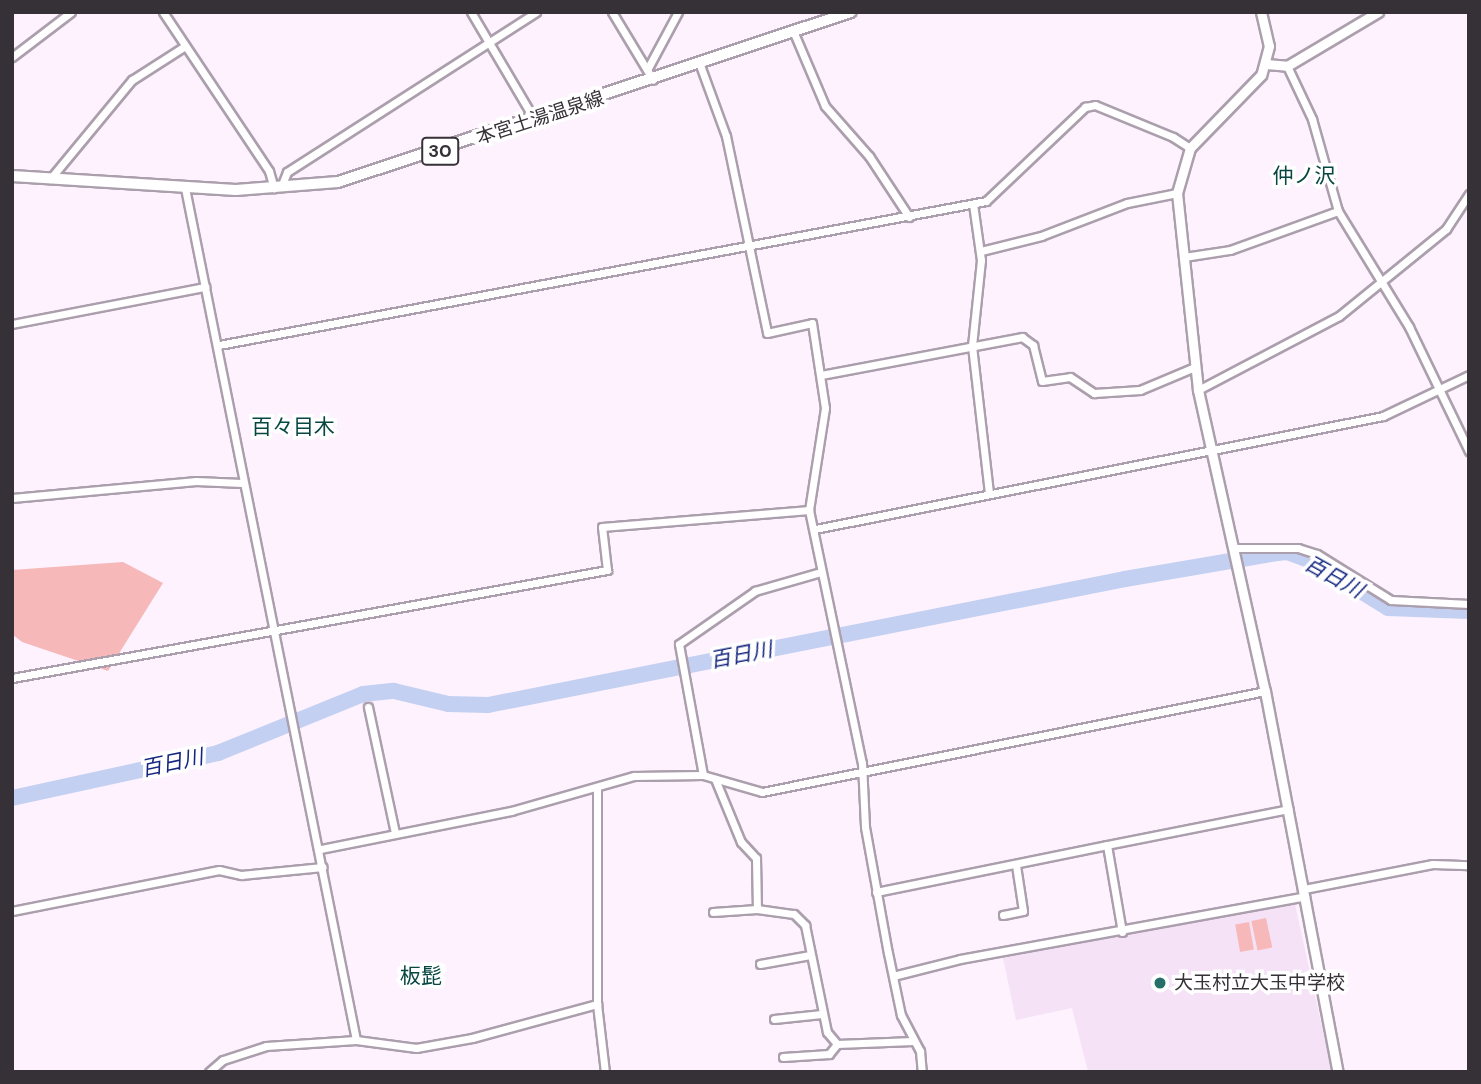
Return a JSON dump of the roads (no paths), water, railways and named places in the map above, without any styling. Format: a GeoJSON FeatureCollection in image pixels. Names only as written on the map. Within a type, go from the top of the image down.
{"type":"FeatureCollection","features":[{"type":"Feature","properties":{"kind":"main road","name":"本宮土湯温泉線"},"geometry":{"type":"LineString","coordinates":[[12,176],[185,188],[277,188],[338,182],[653,81],[851,12]]}},
{"type":"Feature","properties":{"kind":"street"},"geometry":{"type":"LineString","coordinates":[[12,57],[71,12]]}},
{"type":"Feature","properties":{"kind":"street"},"geometry":{"type":"LineString","coordinates":[[163,12],[269,171],[277,188]]}},
{"type":"Feature","properties":{"kind":"street"},"geometry":{"type":"LineString","coordinates":[[471,12],[491,41],[534,120]]}},
{"type":"Feature","properties":{"kind":"street"},"geometry":{"type":"LineString","coordinates":[[277,188],[287,172],[536,12]]}},
{"type":"Feature","properties":{"kind":"street"},"geometry":{"type":"LineString","coordinates":[[612,12],[648,68],[653,81]]}},
{"type":"Feature","properties":{"kind":"street"},"geometry":{"type":"LineString","coordinates":[[648,68],[678,12]]}},
{"type":"Feature","properties":{"kind":"street"},"geometry":{"type":"LineString","coordinates":[[1261,12],[1269,36],[1266,64],[1253,85],[1190,148],[1177,193],[1198,390],[1265,691],[1338,1072]]}},
{"type":"Feature","properties":{"kind":"street"},"geometry":{"type":"LineString","coordinates":[[1266,64],[1287,66],[1378,12]]}},
{"type":"Feature","properties":{"kind":"street"},"geometry":{"type":"LineString","coordinates":[[794,33],[827,109],[869,156],[909,217]]}},
{"type":"Feature","properties":{"kind":"street"},"geometry":{"type":"LineString","coordinates":[[50,179],[132,80],[185,46]]}},
{"type":"Feature","properties":{"kind":"street"},"geometry":{"type":"LineString","coordinates":[[700,65],[726,136],[766,333],[812,323],[821,375],[822,435],[809,510],[863,771],[865,827],[876,892],[901,1015],[920,1051],[922,1072]]}},
{"type":"Feature","properties":{"kind":"street"},"geometry":{"type":"LineString","coordinates":[[1287,66],[1311,119],[1338,211],[1382,281],[1469,451]]}},
{"type":"Feature","properties":{"kind":"street"},"geometry":{"type":"LineString","coordinates":[[219,345],[986,201],[1085,107],[1095,105],[1162,132],[1190,148]]}},
{"type":"Feature","properties":{"kind":"street"},"geometry":{"type":"LineString","coordinates":[[185,188],[219,345],[242,483],[289,718],[321,849],[356,1040]]}},
{"type":"Feature","properties":{"kind":"street"},"geometry":{"type":"LineString","coordinates":[[981,251],[1041,236],[1127,204],[1177,193]]}},
{"type":"Feature","properties":{"kind":"street"},"geometry":{"type":"LineString","coordinates":[[1198,390],[1339,316],[1446,229],[1469,194]]}},
{"type":"Feature","properties":{"kind":"street"},"geometry":{"type":"LineString","coordinates":[[973,204],[981,251],[972,346],[989,493]]}},
{"type":"Feature","properties":{"kind":"street"},"geometry":{"type":"LineString","coordinates":[[1184,257],[1230,250],[1338,211]]}},
{"type":"Feature","properties":{"kind":"street"},"geometry":{"type":"LineString","coordinates":[[12,324],[205,287]]}},
{"type":"Feature","properties":{"kind":"street"},"geometry":{"type":"LineString","coordinates":[[821,375],[1022,337],[1033,345],[1042,381],[1070,377],[1094,393],[1135,391],[1195,367]]}},
{"type":"Feature","properties":{"kind":"street"},"geometry":{"type":"LineString","coordinates":[[815,529],[1383,416],[1469,375]]}},
{"type":"Feature","properties":{"kind":"street"},"geometry":{"type":"LineString","coordinates":[[12,498],[196,481],[242,483]]}},
{"type":"Feature","properties":{"kind":"street"},"geometry":{"type":"LineString","coordinates":[[12,678],[272,633],[607,570],[602,527],[809,510]]}},
{"type":"Feature","properties":{"kind":"street"},"geometry":{"type":"LineString","coordinates":[[1235,551],[1298,548],[1317,554],[1391,600],[1469,604]]}},
{"type":"Feature","properties":{"kind":"street"},"geometry":{"type":"LineString","coordinates":[[703,775],[681,672],[679,644],[755,591],[821,572]]}},
{"type":"Feature","properties":{"kind":"street"},"geometry":{"type":"LineString","coordinates":[[321,849],[511,811],[635,776],[703,775],[762,792],[1265,691]]}},
{"type":"Feature","properties":{"kind":"street"},"geometry":{"type":"LineString","coordinates":[[368,707],[395,833]]}},
{"type":"Feature","properties":{"kind":"street"},"geometry":{"type":"LineString","coordinates":[[715,779],[741,842],[756,858],[757,909]]}},
{"type":"Feature","properties":{"kind":"street"},"geometry":{"type":"LineString","coordinates":[[597,787],[597,1004],[605,1072]]}},
{"type":"Feature","properties":{"kind":"street"},"geometry":{"type":"LineString","coordinates":[[876,892],[1288,808]]}},
{"type":"Feature","properties":{"kind":"street"},"geometry":{"type":"LineString","coordinates":[[1107,845],[1122,932]]}},
{"type":"Feature","properties":{"kind":"street"},"geometry":{"type":"LineString","coordinates":[[893,976],[960,958],[1122,932],[1433,864],[1469,865]]}},
{"type":"Feature","properties":{"kind":"street"},"geometry":{"type":"LineString","coordinates":[[1003,915],[1023,911],[1016,865]]}},
{"type":"Feature","properties":{"kind":"street"},"geometry":{"type":"LineString","coordinates":[[12,911],[219,870],[241,875],[323,867]]}},
{"type":"Feature","properties":{"kind":"street"},"geometry":{"type":"LineString","coordinates":[[713,912],[757,909],[799,918],[827,1032],[837,1044]]}},
{"type":"Feature","properties":{"kind":"street"},"geometry":{"type":"LineString","coordinates":[[760,964],[810,955]]}},
{"type":"Feature","properties":{"kind":"street"},"geometry":{"type":"LineString","coordinates":[[209,1072],[223,1060],[257,1047],[356,1040],[416,1048],[472,1038],[597,1004]]}},
{"type":"Feature","properties":{"kind":"street"},"geometry":{"type":"LineString","coordinates":[[774,1019],[822,1014]]}},
{"type":"Feature","properties":{"kind":"street"},"geometry":{"type":"LineString","coordinates":[[837,1044],[913,1041]]}},
{"type":"Feature","properties":{"kind":"street"},"geometry":{"type":"LineString","coordinates":[[783,1057],[830,1054],[837,1044]]}},
{"type":"Feature","properties":{"kind":"waterway","name":"百日川"},"geometry":{"type":"LineString","coordinates":[[12,798],[218,753],[363,694],[394,691],[448,704],[488,705],[1125,579],[1277,553],[1287,552],[1312,561],[1388,608],[1469,611]]}},
{"type":"Feature","properties":{"kind":"place","name":"大玉村立大玉中学校"},"geometry":{"type":"Point","coordinates":[1160,983]}},
{"type":"Feature","properties":{"kind":"district","name":"仲ノ沢"},"geometry":{"type":"Point","coordinates":[1304,176]}},
{"type":"Feature","properties":{"kind":"district","name":"百々目木"},"geometry":{"type":"Point","coordinates":[293,427]}},
{"type":"Feature","properties":{"kind":"district","name":"板髭"},"geometry":{"type":"Point","coordinates":[421,976]}}]}
